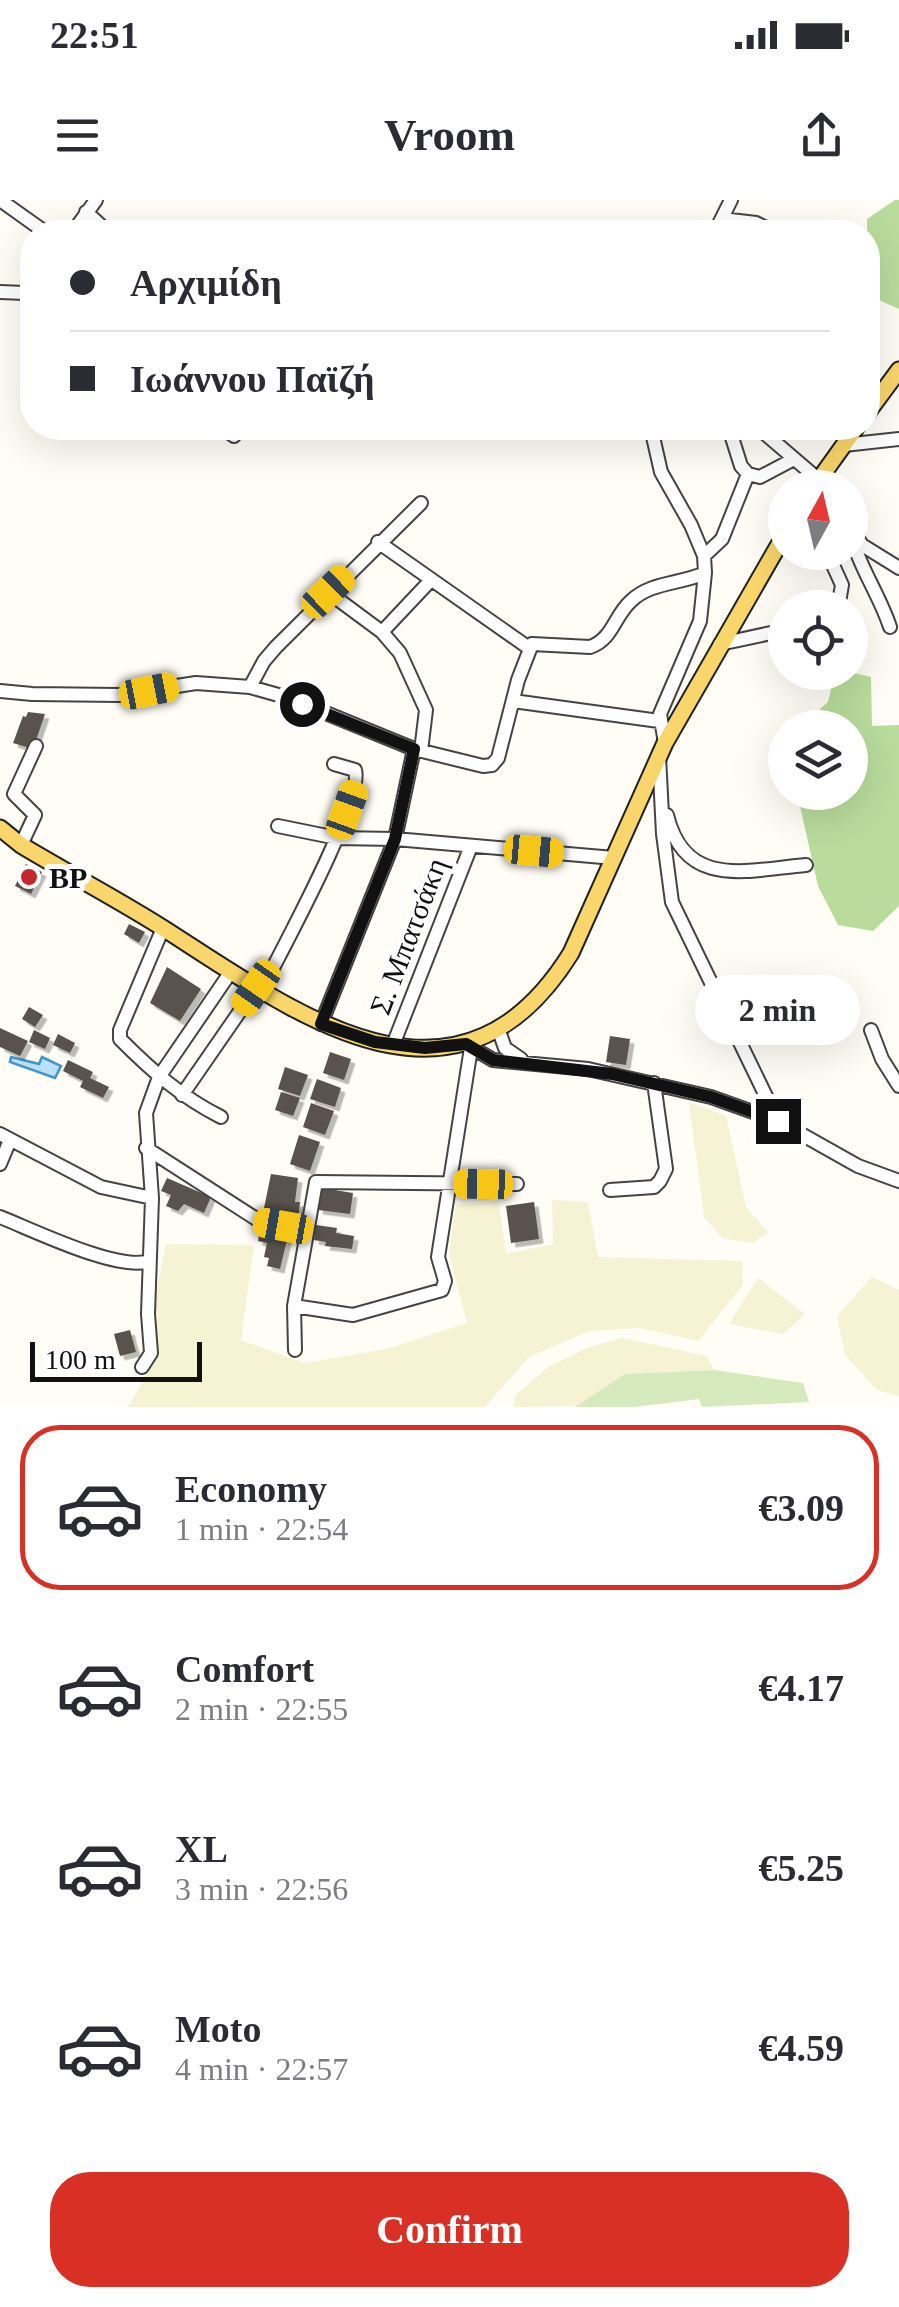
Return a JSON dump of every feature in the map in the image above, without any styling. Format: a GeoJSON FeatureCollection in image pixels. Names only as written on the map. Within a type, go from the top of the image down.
{"type":"FeatureCollection","features":[{"type":"Feature","properties":{"kind":"main road"},"geometry":{"type":"LineString","coordinates":[[880,396],[899,370]]}},
{"type":"Feature","properties":{"kind":"main road"},"geometry":{"type":"LineString","coordinates":[[828,470],[848,440]]}},
{"type":"Feature","properties":{"kind":"main road"},"geometry":{"type":"LineString","coordinates":[[0,828],[21,845],[163,928],[230,973],[321,1024],[393,1045],[469,1046],[527,1010],[571,954],[662,749],[768,563]]}},
{"type":"Feature","properties":{"kind":"street"},"geometry":{"type":"LineString","coordinates":[[0,200],[28,220]]}},
{"type":"Feature","properties":{"kind":"street"},"geometry":{"type":"LineString","coordinates":[[81,220],[96,200]]}},
{"type":"Feature","properties":{"kind":"street"},"geometry":{"type":"LineString","coordinates":[[730,220],[722,219],[731,200]]}},
{"type":"Feature","properties":{"kind":"street"},"geometry":{"type":"LineString","coordinates":[[86,212],[95,220]]}},
{"type":"Feature","properties":{"kind":"street"},"geometry":{"type":"LineString","coordinates":[[844,445],[899,439]]}},
{"type":"Feature","properties":{"kind":"street"},"geometry":{"type":"LineString","coordinates":[[654,440],[661,472],[704,556],[705,573],[700,621],[663,703],[659,721],[663,834],[672,902],[778,1121]]}},
{"type":"Feature","properties":{"kind":"street"},"geometry":{"type":"LineString","coordinates":[[733,440],[741,466],[748,474],[760,477],[794,459]]}},
{"type":"Feature","properties":{"kind":"street"},"geometry":{"type":"LineString","coordinates":[[772,440],[808,470]]}},
{"type":"Feature","properties":{"kind":"street"},"geometry":{"type":"LineString","coordinates":[[704,556],[722,539],[748,474]]}},
{"type":"Feature","properties":{"kind":"street"},"geometry":{"type":"LineString","coordinates":[[250,688],[264,660],[420,503]]}},
{"type":"Feature","properties":{"kind":"street"},"geometry":{"type":"LineString","coordinates":[[378,542],[528,648]]}},
{"type":"Feature","properties":{"kind":"street"},"geometry":{"type":"LineString","coordinates":[[868,548],[899,568]]}},
{"type":"Feature","properties":{"kind":"street"},"geometry":{"type":"LineString","coordinates":[[865,570],[881,599],[890,627]]}},
{"type":"Feature","properties":{"kind":"street"},"geometry":{"type":"LineString","coordinates":[[0,690],[119,695],[196,683],[250,688],[289,698],[417,750],[492,765],[498,758],[528,648],[537,643],[597,645],[608,636],[635,596],[705,573]]}},
{"type":"Feature","properties":{"kind":"street"},"geometry":{"type":"LineString","coordinates":[[382,632],[431,580]]}},
{"type":"Feature","properties":{"kind":"street"},"geometry":{"type":"LineString","coordinates":[[321,1024],[395,839],[426,710],[400,653],[382,632],[328,592]]}},
{"type":"Feature","properties":{"kind":"street"},"geometry":{"type":"LineString","coordinates":[[720,644],[768,634]]}},
{"type":"Feature","properties":{"kind":"street"},"geometry":{"type":"LineString","coordinates":[[512,700],[659,721]]}},
{"type":"Feature","properties":{"kind":"street"},"geometry":{"type":"LineString","coordinates":[[21,845],[35,815],[14,794],[36,746]]}},
{"type":"Feature","properties":{"kind":"street"},"geometry":{"type":"LineString","coordinates":[[182,1095],[259,989],[337,838],[357,774],[334,764]]}},
{"type":"Feature","properties":{"kind":"street"},"geometry":{"type":"LineString","coordinates":[[662,794],[669,824],[682,849],[690,860],[704,868],[725,872],[806,865]]}},
{"type":"Feature","properties":{"kind":"street"},"geometry":{"type":"LineString","coordinates":[[278,826],[337,838],[395,839],[614,858]]}},
{"type":"Feature","properties":{"kind":"street","name":"Σ. Μπατσάκη"},"geometry":{"type":"LineString","coordinates":[[393,1045],[470,846]]}},
{"type":"Feature","properties":{"kind":"street"},"geometry":{"type":"LineString","coordinates":[[163,928],[120,1039],[159,1078],[221,1117]]}},
{"type":"Feature","properties":{"kind":"street"},"geometry":{"type":"LineString","coordinates":[[142,1367],[151,1353],[148,1314],[152,1198],[146,1113],[159,1078],[230,973]]}},
{"type":"Feature","properties":{"kind":"street"},"geometry":{"type":"LineString","coordinates":[[499,1030],[502,1054]]}},
{"type":"Feature","properties":{"kind":"street"},"geometry":{"type":"LineString","coordinates":[[871,1030],[882,1059],[899,1086]]}},
{"type":"Feature","properties":{"kind":"street"},"geometry":{"type":"LineString","coordinates":[[294,1306],[354,1315],[442,1290],[445,1280],[438,1257],[469,1046],[528,1062],[588,1069],[711,1097],[778,1121],[858,1166],[899,1182]]}},
{"type":"Feature","properties":{"kind":"street"},"geometry":{"type":"LineString","coordinates":[[610,1190],[654,1187],[664,1176],[654,1083]]}},
{"type":"Feature","properties":{"kind":"street"},"geometry":{"type":"LineString","coordinates":[[0,1164],[5,1137],[102,1187],[152,1198]]}},
{"type":"Feature","properties":{"kind":"street"},"geometry":{"type":"LineString","coordinates":[[146,1148],[261,1222],[306,1229]]}},
{"type":"Feature","properties":{"kind":"street"},"geometry":{"type":"LineString","coordinates":[[295,1350],[294,1306],[316,1182],[517,1184]]}},
{"type":"Feature","properties":{"kind":"street"},"geometry":{"type":"LineString","coordinates":[[0,1218],[78,1248],[137,1265],[150,1261]]}},
{"type":"Feature","properties":{"kind":"shaded area"},"geometry":{"type":"Polygon","coordinates":[[[689,1102],[726,1116],[746,1207],[768,1232],[752,1243],[722,1238],[704,1217],[689,1102]]]}},
{"type":"Feature","properties":{"kind":"shaded area"},"geometry":{"type":"Polygon","coordinates":[[[552,1200],[588,1202],[598,1257],[742,1261],[743,1285],[698,1341],[640,1328],[589,1331],[529,1357],[485,1407],[128,1407],[158,1355],[155,1300],[166,1244],[254,1245],[241,1340],[305,1363],[386,1349],[467,1323],[449,1254],[456,1204],[499,1202],[506,1254],[553,1244],[552,1200]]]}},
{"type":"Feature","properties":{"kind":"shaded area"},"geometry":{"type":"Polygon","coordinates":[[[872,1277],[899,1290],[899,1396],[877,1390],[845,1355],[837,1316],[872,1277]]]}},
{"type":"Feature","properties":{"kind":"shaded area"},"geometry":{"type":"Polygon","coordinates":[[[758,1278],[805,1314],[783,1334],[729,1324],[758,1278]]]}},
{"type":"Feature","properties":{"kind":"shaded area"},"geometry":{"type":"Polygon","coordinates":[[[622,1338],[707,1356],[714,1370],[625,1374],[579,1406],[514,1407],[515,1396],[548,1367],[589,1347],[622,1338]]]}},
{"type":"Feature","properties":{"kind":"green space"},"geometry":{"type":"Polygon","coordinates":[[[899,200],[899,309],[880,300],[880,220],[867,219],[899,200]]]}},
{"type":"Feature","properties":{"kind":"green space"},"geometry":{"type":"Polygon","coordinates":[[[868,676],[871,677],[872,726],[899,725],[899,906],[873,931],[838,925],[818,886],[801,810],[868,810],[868,710],[819,710],[828,702],[831,690],[868,690],[868,676]]]}},
{"type":"Feature","properties":{"kind":"green space"},"geometry":{"type":"Polygon","coordinates":[[[714,1370],[803,1383],[809,1402],[702,1407],[699,1399],[634,1407],[575,1407],[625,1374],[714,1370]]]}},
{"type":"Feature","properties":{"kind":"water"},"geometry":{"type":"Polygon","coordinates":[[[11,1057],[39,1064],[42,1057],[61,1066],[55,1078],[10,1062],[11,1057]]]}},
{"type":"Feature","properties":{"kind":"building"},"geometry":{"type":"Polygon","coordinates":[[[28,712],[45,714],[33,749],[13,743],[28,712]]]}},
{"type":"Feature","properties":{"kind":"building"},"geometry":{"type":"Polygon","coordinates":[[[26,864],[42,872],[31,894],[15,886],[26,864]]]}},
{"type":"Feature","properties":{"kind":"building"},"geometry":{"type":"Polygon","coordinates":[[[129,924],[145,932],[139,943],[124,934],[129,924]]]}},
{"type":"Feature","properties":{"kind":"building"},"geometry":{"type":"Polygon","coordinates":[[[167,967],[201,989],[180,1021],[150,1003],[167,967]]]}},
{"type":"Feature","properties":{"kind":"building"},"geometry":{"type":"Polygon","coordinates":[[[29,1007],[43,1015],[35,1027],[22,1019],[29,1007]]]}},
{"type":"Feature","properties":{"kind":"building"},"geometry":{"type":"Polygon","coordinates":[[[0,1028],[28,1041],[20,1056],[0,1047],[0,1028]]]}},
{"type":"Feature","properties":{"kind":"building"},"geometry":{"type":"Polygon","coordinates":[[[34,1030],[50,1038],[45,1049],[29,1042],[34,1030]]]}},
{"type":"Feature","properties":{"kind":"building"},"geometry":{"type":"Polygon","coordinates":[[[58,1034],[75,1043],[70,1053],[53,1045],[58,1034]]]}},
{"type":"Feature","properties":{"kind":"building"},"geometry":{"type":"Polygon","coordinates":[[[610,1036],[630,1039],[626,1065],[606,1062],[610,1036]]]}},
{"type":"Feature","properties":{"kind":"building"},"geometry":{"type":"Polygon","coordinates":[[[330,1052],[351,1059],[344,1080],[323,1073],[330,1052]]]}},
{"type":"Feature","properties":{"kind":"building"},"geometry":{"type":"Polygon","coordinates":[[[68,1060],[93,1072],[90,1078],[109,1087],[103,1098],[80,1087],[83,1081],[63,1071],[68,1060]]]}},
{"type":"Feature","properties":{"kind":"building"},"geometry":{"type":"Polygon","coordinates":[[[285,1067],[308,1075],[300,1096],[278,1089],[285,1067]]]}},
{"type":"Feature","properties":{"kind":"building"},"geometry":{"type":"Polygon","coordinates":[[[317,1079],[341,1088],[335,1107],[310,1099],[317,1079]]]}},
{"type":"Feature","properties":{"kind":"building"},"geometry":{"type":"Polygon","coordinates":[[[281,1092],[300,1098],[293,1116],[275,1110],[281,1092]]]}},
{"type":"Feature","properties":{"kind":"building"},"geometry":{"type":"Polygon","coordinates":[[[311,1103],[334,1111],[325,1135],[303,1127],[311,1103]]]}},
{"type":"Feature","properties":{"kind":"building"},"geometry":{"type":"Polygon","coordinates":[[[299,1135],[320,1142],[310,1171],[290,1164],[299,1135]]]}},
{"type":"Feature","properties":{"kind":"building"},"geometry":{"type":"Polygon","coordinates":[[[271,1174],[298,1178],[298,1218],[263,1213],[271,1174]]]}},
{"type":"Feature","properties":{"kind":"building"},"geometry":{"type":"Polygon","coordinates":[[[167,1178],[211,1197],[204,1213],[184,1204],[178,1211],[166,1206],[171,1195],[161,1191],[167,1178]]]}},
{"type":"Feature","properties":{"kind":"building"},"geometry":{"type":"Polygon","coordinates":[[[322,1188],[353,1193],[350,1214],[318,1210],[322,1188]]]}},
{"type":"Feature","properties":{"kind":"building"},"geometry":{"type":"Polygon","coordinates":[[[534,1202],[539,1239],[511,1243],[506,1206],[534,1202]]]}},
{"type":"Feature","properties":{"kind":"building"},"geometry":{"type":"Polygon","coordinates":[[[316,1225],[354,1236],[352,1249],[325,1246],[326,1242],[314,1240],[316,1225]]]}},
{"type":"Feature","properties":{"kind":"building"},"geometry":{"type":"Polygon","coordinates":[[[260,1229],[288,1236],[280,1269],[267,1266],[267,1243],[258,1241],[260,1229]]]}},
{"type":"Feature","properties":{"kind":"building"},"geometry":{"type":"Polygon","coordinates":[[[130,1330],[136,1352],[120,1356],[114,1334],[130,1330]]]}},
{"type":"Feature","properties":{"kind":"place","name":"BP"},"geometry":{"type":"Point","coordinates":[29,877]}},
{"type":"Feature","properties":{"kind":"route"},"geometry":{"type":"LineString","coordinates":[[302,704],[414,749],[395,839],[321,1024],[375,1042],[425,1048],[466,1044],[493,1060],[612,1074],[711,1097],[778,1121]]}}]}
